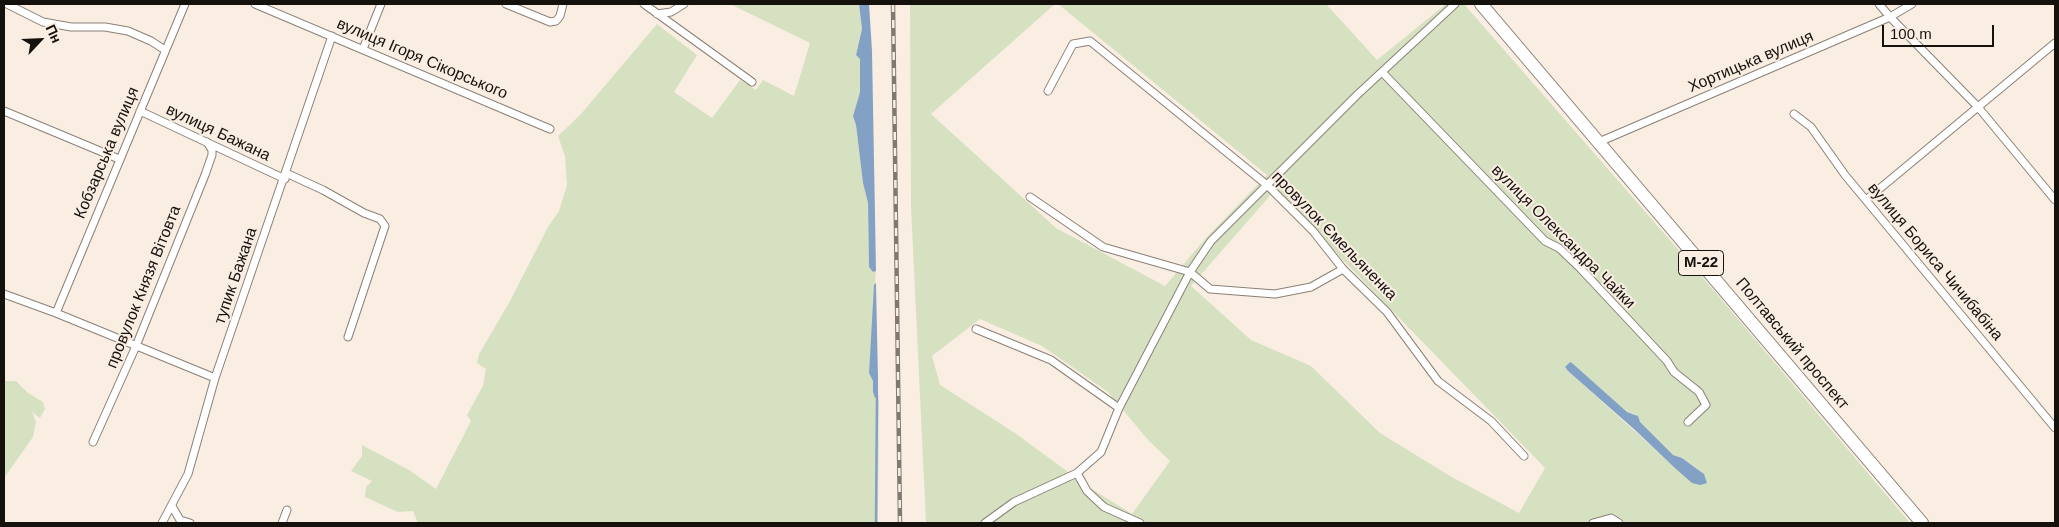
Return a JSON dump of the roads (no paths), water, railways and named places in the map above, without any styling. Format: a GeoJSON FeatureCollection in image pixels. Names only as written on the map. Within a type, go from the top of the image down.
{"type":"FeatureCollection","features":[{"type":"Feature","properties":{"kind":"highway","name":"Полтавський проспект"},"geometry":{"type":"LineString","coordinates":[[1481,4],[1922,523]]}},
{"type":"Feature","properties":{"kind":"street"},"geometry":{"type":"LineString","coordinates":[[7,4],[43,22],[71,27],[105,27],[128,31],[165,50]]}},
{"type":"Feature","properties":{"kind":"street","name":"Кобзарська вулиця"},"geometry":{"type":"LineString","coordinates":[[56,313],[184,4]]}},
{"type":"Feature","properties":{"kind":"street","name":"вулиця Ігоря Сікорського"},"geometry":{"type":"LineString","coordinates":[[255,4],[550,129]]}},
{"type":"Feature","properties":{"kind":"street"},"geometry":{"type":"LineString","coordinates":[[362,49],[382,4]]}},
{"type":"Feature","properties":{"kind":"street"},"geometry":{"type":"LineString","coordinates":[[506,4],[550,22],[556,21],[560,16],[563,4]]}},
{"type":"Feature","properties":{"kind":"street"},"geometry":{"type":"LineString","coordinates":[[644,4],[752,82]]}},
{"type":"Feature","properties":{"kind":"street"},"geometry":{"type":"LineString","coordinates":[[657,14],[671,12],[684,4]]}},
{"type":"Feature","properties":{"kind":"street"},"geometry":{"type":"LineString","coordinates":[[985,523],[1014,502],[1077,473],[1101,452],[1119,408],[1190,272],[1211,241],[1382,72],[1455,4]]}},
{"type":"Feature","properties":{"kind":"street"},"geometry":{"type":"LineString","coordinates":[[1879,4],[1978,107],[2055,200]]}},
{"type":"Feature","properties":{"kind":"street","name":"Хортицька вулиця"},"geometry":{"type":"LineString","coordinates":[[1599,142],[1890,17],[1912,4]]}},
{"type":"Feature","properties":{"kind":"street","name":"тупик Бажана"},"geometry":{"type":"LineString","coordinates":[[162,523],[188,474],[216,378],[332,36]]}},
{"type":"Feature","properties":{"kind":"street","name":"провулок Ємельяненка"},"geometry":{"type":"LineString","coordinates":[[1048,91],[1073,44],[1090,41],[1267,185],[1313,231],[1343,269],[1388,312],[1438,381],[1491,421],[1524,456]]}},
{"type":"Feature","properties":{"kind":"street"},"geometry":{"type":"LineString","coordinates":[[1866,200],[2055,43]]}},
{"type":"Feature","properties":{"kind":"street","name":"вулиця Олександра Чайки"},"geometry":{"type":"LineString","coordinates":[[1382,72],[1545,241],[1559,248],[1580,268],[1667,361],[1674,372],[1700,392],[1706,405],[1688,422]]}},
{"type":"Feature","properties":{"kind":"street"},"geometry":{"type":"LineString","coordinates":[[4,111],[119,160]]}},
{"type":"Feature","properties":{"kind":"street","name":"вулиця Бажана"},"geometry":{"type":"LineString","coordinates":[[140,112],[380,219],[385,226],[348,337]]}},
{"type":"Feature","properties":{"kind":"street","name":"вулиця Бориса Чичибабіна"},"geometry":{"type":"LineString","coordinates":[[1794,114],[1811,127],[1845,175],[2055,428]]}},
{"type":"Feature","properties":{"kind":"street","name":"провулок Князя Вітовта"},"geometry":{"type":"LineString","coordinates":[[93,442],[136,346],[212,155],[212,150],[207,142]]}},
{"type":"Feature","properties":{"kind":"street"},"geometry":{"type":"LineString","coordinates":[[1030,197],[1103,247],[1190,272],[1210,288],[1274,294],[1312,287],[1343,269]]}},
{"type":"Feature","properties":{"kind":"street"},"geometry":{"type":"LineString","coordinates":[[4,294],[216,378]]}},
{"type":"Feature","properties":{"kind":"street"},"geometry":{"type":"LineString","coordinates":[[976,329],[1051,360],[1119,408]]}},
{"type":"Feature","properties":{"kind":"street"},"geometry":{"type":"LineString","coordinates":[[1077,473],[1087,491],[1104,507],[1140,523]]}},
{"type":"Feature","properties":{"kind":"street"},"geometry":{"type":"LineString","coordinates":[[172,506],[180,520],[190,523]]}},
{"type":"Feature","properties":{"kind":"street"},"geometry":{"type":"LineString","coordinates":[[282,523],[287,510]]}},
{"type":"Feature","properties":{"kind":"street"},"geometry":{"type":"LineString","coordinates":[[1593,523],[1611,518],[1619,523]]}},
{"type":"Feature","properties":{"kind":"water"},"geometry":{"type":"Polygon","coordinates":[[[859,4],[869,4],[872,51],[876,271],[873,272],[869,267],[868,203],[863,183],[856,125],[853,116],[860,92],[860,59],[856,55],[862,29],[859,4]]]}},
{"type":"Feature","properties":{"kind":"water"},"geometry":{"type":"Polygon","coordinates":[[[876,283],[878,395],[875,398],[873,381],[869,373],[874,285],[876,283]]]}},
{"type":"Feature","properties":{"kind":"water"},"geometry":{"type":"Polygon","coordinates":[[[1570,362],[1627,412],[1638,416],[1640,422],[1673,455],[1682,458],[1704,474],[1707,483],[1700,485],[1692,483],[1676,469],[1568,371],[1565,367],[1570,362]]]}},
{"type":"Feature","properties":{"kind":"waterway"},"geometry":{"type":"LineString","coordinates":[[876,523],[877,396]]}},
{"type":"Feature","properties":{"kind":"railway"},"geometry":{"type":"LineString","coordinates":[[893,4],[900,523]]}}]}
